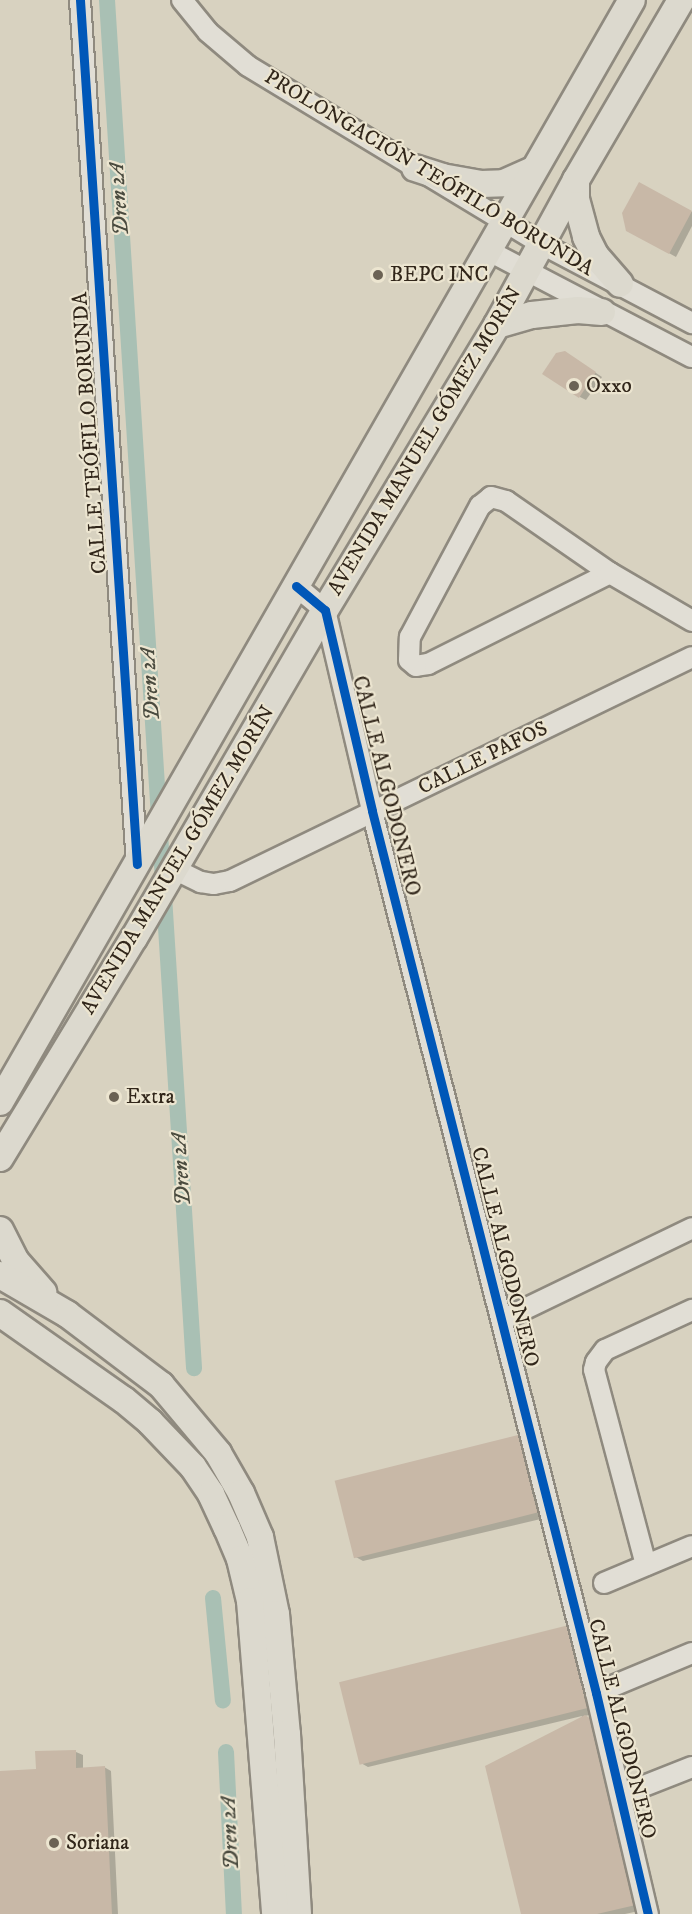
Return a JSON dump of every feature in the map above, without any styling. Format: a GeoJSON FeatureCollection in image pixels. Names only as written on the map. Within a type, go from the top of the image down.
{"type":"FeatureCollection","features":[{"type":"Feature","properties":{"kind":"main road","name":"AVENIDA MANUEL GÓMEZ MORÍN"},"geometry":{"type":"LineString","coordinates":[[0,1102],[158,831],[503,221],[632,0]]}},
{"type":"Feature","properties":{"kind":"main road","name":"AVENIDA MANUEL GÓMEZ MORÍN"},"geometry":{"type":"LineString","coordinates":[[0,1158],[134,938],[325,610],[497,325],[540,243],[681,0]]}},
{"type":"Feature","properties":{"kind":"main road"},"geometry":{"type":"LineString","coordinates":[[415,168],[442,177],[481,183],[504,183],[533,170]]}},
{"type":"Feature","properties":{"kind":"main road"},"geometry":{"type":"LineString","coordinates":[[576,180],[580,219],[586,237],[601,263],[623,286]]}},
{"type":"Feature","properties":{"kind":"main road"},"geometry":{"type":"LineString","coordinates":[[497,325],[540,314],[608,315]]}},
{"type":"Feature","properties":{"kind":"main road"},"geometry":{"type":"LineString","coordinates":[[0,1230],[15,1260],[29,1279],[67,1314],[161,1385],[218,1453],[241,1493],[260,1537],[276,1614],[287,1734],[298,1914]]}},
{"type":"Feature","properties":{"kind":"main road"},"geometry":{"type":"LineString","coordinates":[[0,1275],[67,1314]]}},
{"type":"Feature","properties":{"kind":"main road"},"geometry":{"type":"LineString","coordinates":[[0,1313],[124,1400],[193,1467],[211,1494],[240,1559],[250,1600],[275,1914]]}},
{"type":"Feature","properties":{"kind":"main road"},"geometry":{"type":"LineString","coordinates":[[0,1337],[68,1359]]}},
{"type":"Feature","properties":{"kind":"street","name":"CALLE TEÓFILO BORUNDA"},"geometry":{"type":"LineString","coordinates":[[80,0],[137,864]]}},
{"type":"Feature","properties":{"kind":"street","name":"PROLONGACIÓN TEÓFILO BORUNDA"},"geometry":{"type":"LineString","coordinates":[[182,0],[208,32],[248,66],[540,243],[692,323]]}},
{"type":"Feature","properties":{"kind":"street","name":"PROLONGACIÓN TEÓFILO BORUNDA"},"geometry":{"type":"LineString","coordinates":[[487,250],[692,357]]}},
{"type":"Feature","properties":{"kind":"street"},"geometry":{"type":"LineString","coordinates":[[608,315],[623,286]]}},
{"type":"Feature","properties":{"kind":"street"},"geometry":{"type":"LineString","coordinates":[[610,573],[442,658],[416,666],[409,660],[410,637],[480,506],[491,497],[506,501],[610,573],[692,621]]}},
{"type":"Feature","properties":{"kind":"street"},"geometry":{"type":"LineString","coordinates":[[296,586],[325,610]]}},
{"type":"Feature","properties":{"kind":"street","name":"CALLE ALGODONERO"},"geometry":{"type":"LineString","coordinates":[[325,610],[372,811],[596,1693],[648,1914]]}},
{"type":"Feature","properties":{"kind":"street","name":"CALLE PAFOS"},"geometry":{"type":"LineString","coordinates":[[170,876],[214,884],[230,881],[692,657]]}},
{"type":"Feature","properties":{"kind":"street"},"geometry":{"type":"LineString","coordinates":[[502,1320],[692,1228]]}},
{"type":"Feature","properties":{"kind":"street"},"geometry":{"type":"LineString","coordinates":[[645,1565],[594,1370],[596,1362],[605,1350],[691,1315]]}},
{"type":"Feature","properties":{"kind":"street"},"geometry":{"type":"LineString","coordinates":[[604,1582],[692,1546]]}},
{"type":"Feature","properties":{"kind":"street"},"geometry":{"type":"LineString","coordinates":[[596,1693],[692,1653]]}},
{"type":"Feature","properties":{"kind":"street"},"geometry":{"type":"LineString","coordinates":[[621,1795],[692,1767]]}},
{"type":"Feature","properties":{"kind":"building"},"geometry":{"type":"Polygon","coordinates":[[[639,182],[692,211],[669,254],[626,231],[622,213],[639,182]]]}},
{"type":"Feature","properties":{"kind":"building","name":"Oxxo"},"geometry":{"type":"Polygon","coordinates":[[[565,351],[596,372],[579,398],[542,374],[556,353],[565,351]]]}},
{"type":"Feature","properties":{"kind":"building"},"geometry":{"type":"Polygon","coordinates":[[[518,1435],[537,1513],[354,1558],[335,1481],[518,1435]]]}},
{"type":"Feature","properties":{"kind":"building"},"geometry":{"type":"Polygon","coordinates":[[[569,1625],[590,1707],[360,1765],[339,1682],[569,1625]]]}},
{"type":"Feature","properties":{"kind":"building"},"geometry":{"type":"Polygon","coordinates":[[[585,1715],[596,1722],[640,1904],[597,1914],[521,1914],[485,1766],[585,1715]]]}},
{"type":"Feature","properties":{"kind":"building","name":"Soriana"},"geometry":{"type":"Polygon","coordinates":[[[76,1750],[76,1768],[105,1766],[112,1914],[0,1914],[0,1771],[36,1769],[35,1751],[76,1750]]]}},
{"type":"Feature","properties":{"kind":"waterway","name":"Dren 2A"},"geometry":{"type":"LineString","coordinates":[[107,0],[194,1368]]}},
{"type":"Feature","properties":{"kind":"waterway","name":"Dren 2A"},"geometry":{"type":"LineString","coordinates":[[213,1598],[223,1701]]}},
{"type":"Feature","properties":{"kind":"waterway","name":"Dren 2A"},"geometry":{"type":"LineString","coordinates":[[226,1752],[234,1914]]}},
{"type":"Feature","properties":{"kind":"cycle path"},"geometry":{"type":"LineString","coordinates":[[80,0],[137,864]]}},
{"type":"Feature","properties":{"kind":"cycle path"},"geometry":{"type":"LineString","coordinates":[[296,586],[325,610],[372,811],[596,1693],[648,1914]]}},
{"type":"Feature","properties":{"kind":"place","name":"BEPC INC"},"geometry":{"type":"Point","coordinates":[378,275]}},
{"type":"Feature","properties":{"kind":"place","name":"Oxxo"},"geometry":{"type":"Point","coordinates":[574,386]}},
{"type":"Feature","properties":{"kind":"place","name":"Extra"},"geometry":{"type":"Point","coordinates":[114,1097]}},
{"type":"Feature","properties":{"kind":"place","name":"Soriana"},"geometry":{"type":"Point","coordinates":[54,1843]}}]}
